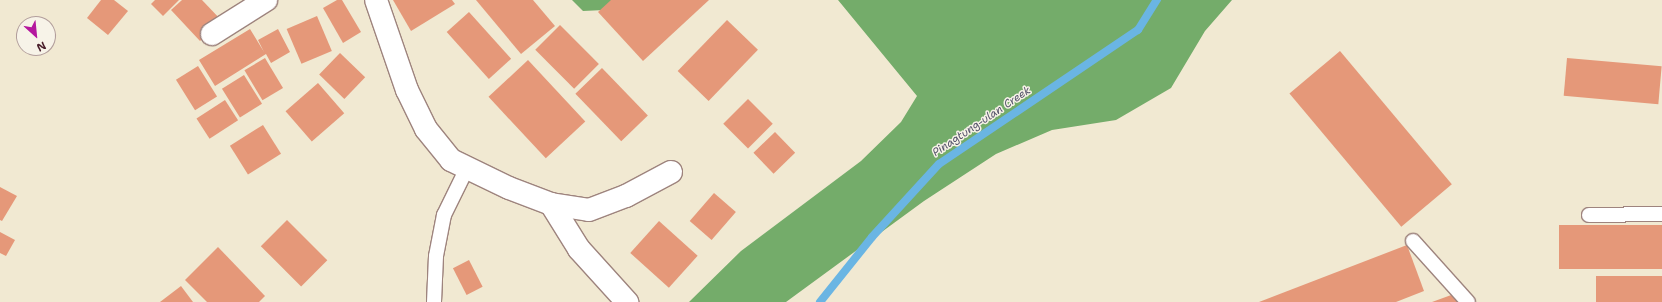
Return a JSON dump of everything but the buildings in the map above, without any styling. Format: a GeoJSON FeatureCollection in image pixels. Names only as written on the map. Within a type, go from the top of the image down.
{"type":"FeatureCollection","features":[{"type":"Feature","properties":{"kind":"street"},"geometry":{"type":"LineString","coordinates":[[212,34],[266,0]]}},
{"type":"Feature","properties":{"kind":"street"},"geometry":{"type":"LineString","coordinates":[[376,0],[407,90],[426,129],[451,160],[509,188],[551,204],[589,210],[626,196],[671,172]]}},
{"type":"Feature","properties":{"kind":"street"},"geometry":{"type":"LineString","coordinates":[[551,204],[579,249],[627,302]]}},
{"type":"Feature","properties":{"kind":"lane"},"geometry":{"type":"LineString","coordinates":[[434,302],[436,256],[444,215],[467,168]]}},
{"type":"Feature","properties":{"kind":"lane"},"geometry":{"type":"LineString","coordinates":[[1589,215],[1662,214]]}},
{"type":"Feature","properties":{"kind":"lane"},"geometry":{"type":"LineString","coordinates":[[1413,241],[1468,302]]}},
{"type":"Feature","properties":{"kind":"green space"},"geometry":{"type":"Polygon","coordinates":[[[572,0],[622,0],[604,10],[583,11],[572,0]]]}},
{"type":"Feature","properties":{"kind":"green space"},"geometry":{"type":"Polygon","coordinates":[[[838,0],[1232,0],[1205,31],[1171,88],[1116,120],[1052,130],[996,154],[924,201],[786,302],[689,302],[741,251],[861,161],[901,122],[917,96],[838,0]]]}},
{"type":"Feature","properties":{"kind":"waterway","name":"Pinagtung-ulan Creek"},"geometry":{"type":"LineString","coordinates":[[820,302],[872,237],[939,164],[1138,30],[1157,0]]}}]}
